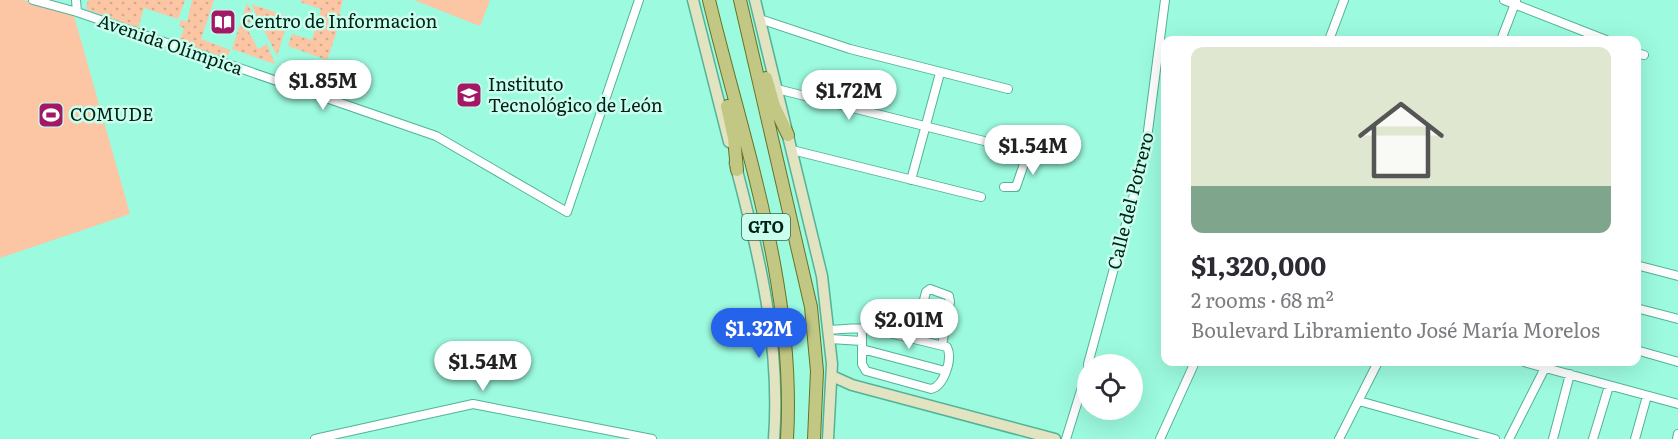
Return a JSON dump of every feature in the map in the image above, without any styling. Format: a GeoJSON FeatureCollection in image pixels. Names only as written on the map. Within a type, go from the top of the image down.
{"type":"FeatureCollection","features":[{"type":"Feature","properties":{"kind":"main road","name":"GTO"},"geometry":{"type":"LineString","coordinates":[[709,0],[778,279],[788,368],[787,439]]}},
{"type":"Feature","properties":{"kind":"main road"},"geometry":{"type":"LineString","coordinates":[[740,3],[756,41],[774,106],[788,135]]}},
{"type":"Feature","properties":{"kind":"main road","name":"GTO"},"geometry":{"type":"LineString","coordinates":[[740,3],[811,307],[817,371],[814,439]]}},
{"type":"Feature","properties":{"kind":"main road"},"geometry":{"type":"LineString","coordinates":[[714,19],[716,52],[734,138],[737,170]]}},
{"type":"Feature","properties":{"kind":"street","name":"Avenida Olímpica"},"geometry":{"type":"LineString","coordinates":[[33,0],[77,12],[436,136],[567,212],[639,0]]}},
{"type":"Feature","properties":{"kind":"street"},"geometry":{"type":"LineString","coordinates":[[76,0],[77,12]]}},
{"type":"Feature","properties":{"kind":"street"},"geometry":{"type":"LineString","coordinates":[[693,0],[737,170],[769,309],[775,381],[774,439]]}},
{"type":"Feature","properties":{"kind":"street"},"geometry":{"type":"LineString","coordinates":[[755,0],[818,255],[829,334],[832,376],[828,439]]}},
{"type":"Feature","properties":{"kind":"street","name":"Calle del Potrero"},"geometry":{"type":"LineString","coordinates":[[1091,354],[1145,154],[1165,0]]}},
{"type":"Feature","properties":{"kind":"street"},"geometry":{"type":"LineString","coordinates":[[1330,36],[1344,0]]}},
{"type":"Feature","properties":{"kind":"street"},"geometry":{"type":"LineString","coordinates":[[1503,0],[1515,2],[1596,36]]}},
{"type":"Feature","properties":{"kind":"street"},"geometry":{"type":"LineString","coordinates":[[1502,36],[1515,2]]}},
{"type":"Feature","properties":{"kind":"street"},"geometry":{"type":"LineString","coordinates":[[760,19],[801,35],[1008,89]]}},
{"type":"Feature","properties":{"kind":"street"},"geometry":{"type":"LineString","coordinates":[[911,180],[927,128],[940,73]]}},
{"type":"Feature","properties":{"kind":"street"},"geometry":{"type":"LineString","coordinates":[[777,89],[1023,152],[1026,158],[1016,187],[1004,187]]}},
{"type":"Feature","properties":{"kind":"street"},"geometry":{"type":"LineString","coordinates":[[792,150],[981,197]]}},
{"type":"Feature","properties":{"kind":"street"},"geometry":{"type":"LineString","coordinates":[[1641,266],[1678,276]]}},
{"type":"Feature","properties":{"kind":"street"},"geometry":{"type":"LineString","coordinates":[[914,338],[926,292],[937,291],[947,294],[950,298],[942,345]]}},
{"type":"Feature","properties":{"kind":"street"},"geometry":{"type":"LineString","coordinates":[[1641,309],[1678,319]]}},
{"type":"Feature","properties":{"kind":"street"},"geometry":{"type":"LineString","coordinates":[[829,334],[862,328],[947,347],[950,354],[939,384],[934,389],[866,371],[862,367],[862,328]]}},
{"type":"Feature","properties":{"kind":"street"},"geometry":{"type":"LineString","coordinates":[[829,334],[945,371]]}},
{"type":"Feature","properties":{"kind":"street"},"geometry":{"type":"LineString","coordinates":[[1641,351],[1678,362]]}},
{"type":"Feature","properties":{"kind":"street"},"geometry":{"type":"LineString","coordinates":[[1160,439],[1193,366]]}},
{"type":"Feature","properties":{"kind":"street"},"geometry":{"type":"LineString","coordinates":[[1342,438],[1376,366]]}},
{"type":"Feature","properties":{"kind":"street"},"geometry":{"type":"LineString","coordinates":[[1509,439],[1546,366]]}},
{"type":"Feature","properties":{"kind":"street"},"geometry":{"type":"LineString","coordinates":[[1552,366],[1609,386],[1678,404]]}},
{"type":"Feature","properties":{"kind":"street"},"geometry":{"type":"LineString","coordinates":[[1553,439],[1570,374]]}},
{"type":"Feature","properties":{"kind":"street"},"geometry":{"type":"LineString","coordinates":[[832,376],[852,385],[1054,439]]}},
{"type":"Feature","properties":{"kind":"street"},"geometry":{"type":"LineString","coordinates":[[1593,439],[1609,386]]}},
{"type":"Feature","properties":{"kind":"street"},"geometry":{"type":"LineString","coordinates":[[831,398],[843,391],[854,390],[1028,439]]}},
{"type":"Feature","properties":{"kind":"street"},"geometry":{"type":"LineString","coordinates":[[1635,439],[1647,396]]}},
{"type":"Feature","properties":{"kind":"street"},"geometry":{"type":"LineString","coordinates":[[1359,401],[1495,439]]}},
{"type":"Feature","properties":{"kind":"street","name":"Calle del Potrero"},"geometry":{"type":"LineString","coordinates":[[1066,439],[1077,402]]}},
{"type":"Feature","properties":{"kind":"street"},"geometry":{"type":"LineString","coordinates":[[315,439],[473,404],[652,439]]}},
{"type":"Feature","properties":{"kind":"street"},"geometry":{"type":"LineString","coordinates":[[1677,439],[1678,434]]}},
{"type":"Feature","properties":{"kind":"shaded area","name":"COMUDE"},"geometry":{"type":"Polygon","coordinates":[[[0,0],[23,0],[74,16],[130,214],[0,258],[0,0]]]}},
{"type":"Feature","properties":{"kind":"shaded area"},"geometry":{"type":"Polygon","coordinates":[[[88,0],[185,0],[178,19],[144,8],[138,28],[86,9],[88,0]]]}},
{"type":"Feature","properties":{"kind":"shaded area"},"geometry":{"type":"Polygon","coordinates":[[[192,0],[214,0],[201,39],[230,50],[227,58],[179,42],[184,28],[179,26],[181,20],[187,22],[192,0]]]}},
{"type":"Feature","properties":{"kind":"shaded area"},"geometry":{"type":"Polygon","coordinates":[[[301,0],[343,0],[339,14],[342,16],[327,60],[288,46],[292,34],[312,40],[321,9],[300,2],[301,0]]]}},
{"type":"Feature","properties":{"kind":"shaded area"},"geometry":{"type":"Polygon","coordinates":[[[414,0],[490,0],[480,26],[414,0]]]}},
{"type":"Feature","properties":{"kind":"shaded area"},"geometry":{"type":"Polygon","coordinates":[[[247,3],[255,19],[245,25],[258,49],[267,44],[275,64],[232,49],[247,3]]]}},
{"type":"Feature","properties":{"kind":"shaded area"},"geometry":{"type":"Polygon","coordinates":[[[251,4],[289,17],[277,56],[251,4]]]}},
{"type":"Feature","properties":{"kind":"place","name":"Centro de Informacion"},"geometry":{"type":"Point","coordinates":[223,22]}},
{"type":"Feature","properties":{"kind":"place","name":"Instituto Tecnológico de León"},"geometry":{"type":"Point","coordinates":[469,95]}},
{"type":"Feature","properties":{"kind":"place","name":"COMUDE"},"geometry":{"type":"Point","coordinates":[51,115]}}]}
